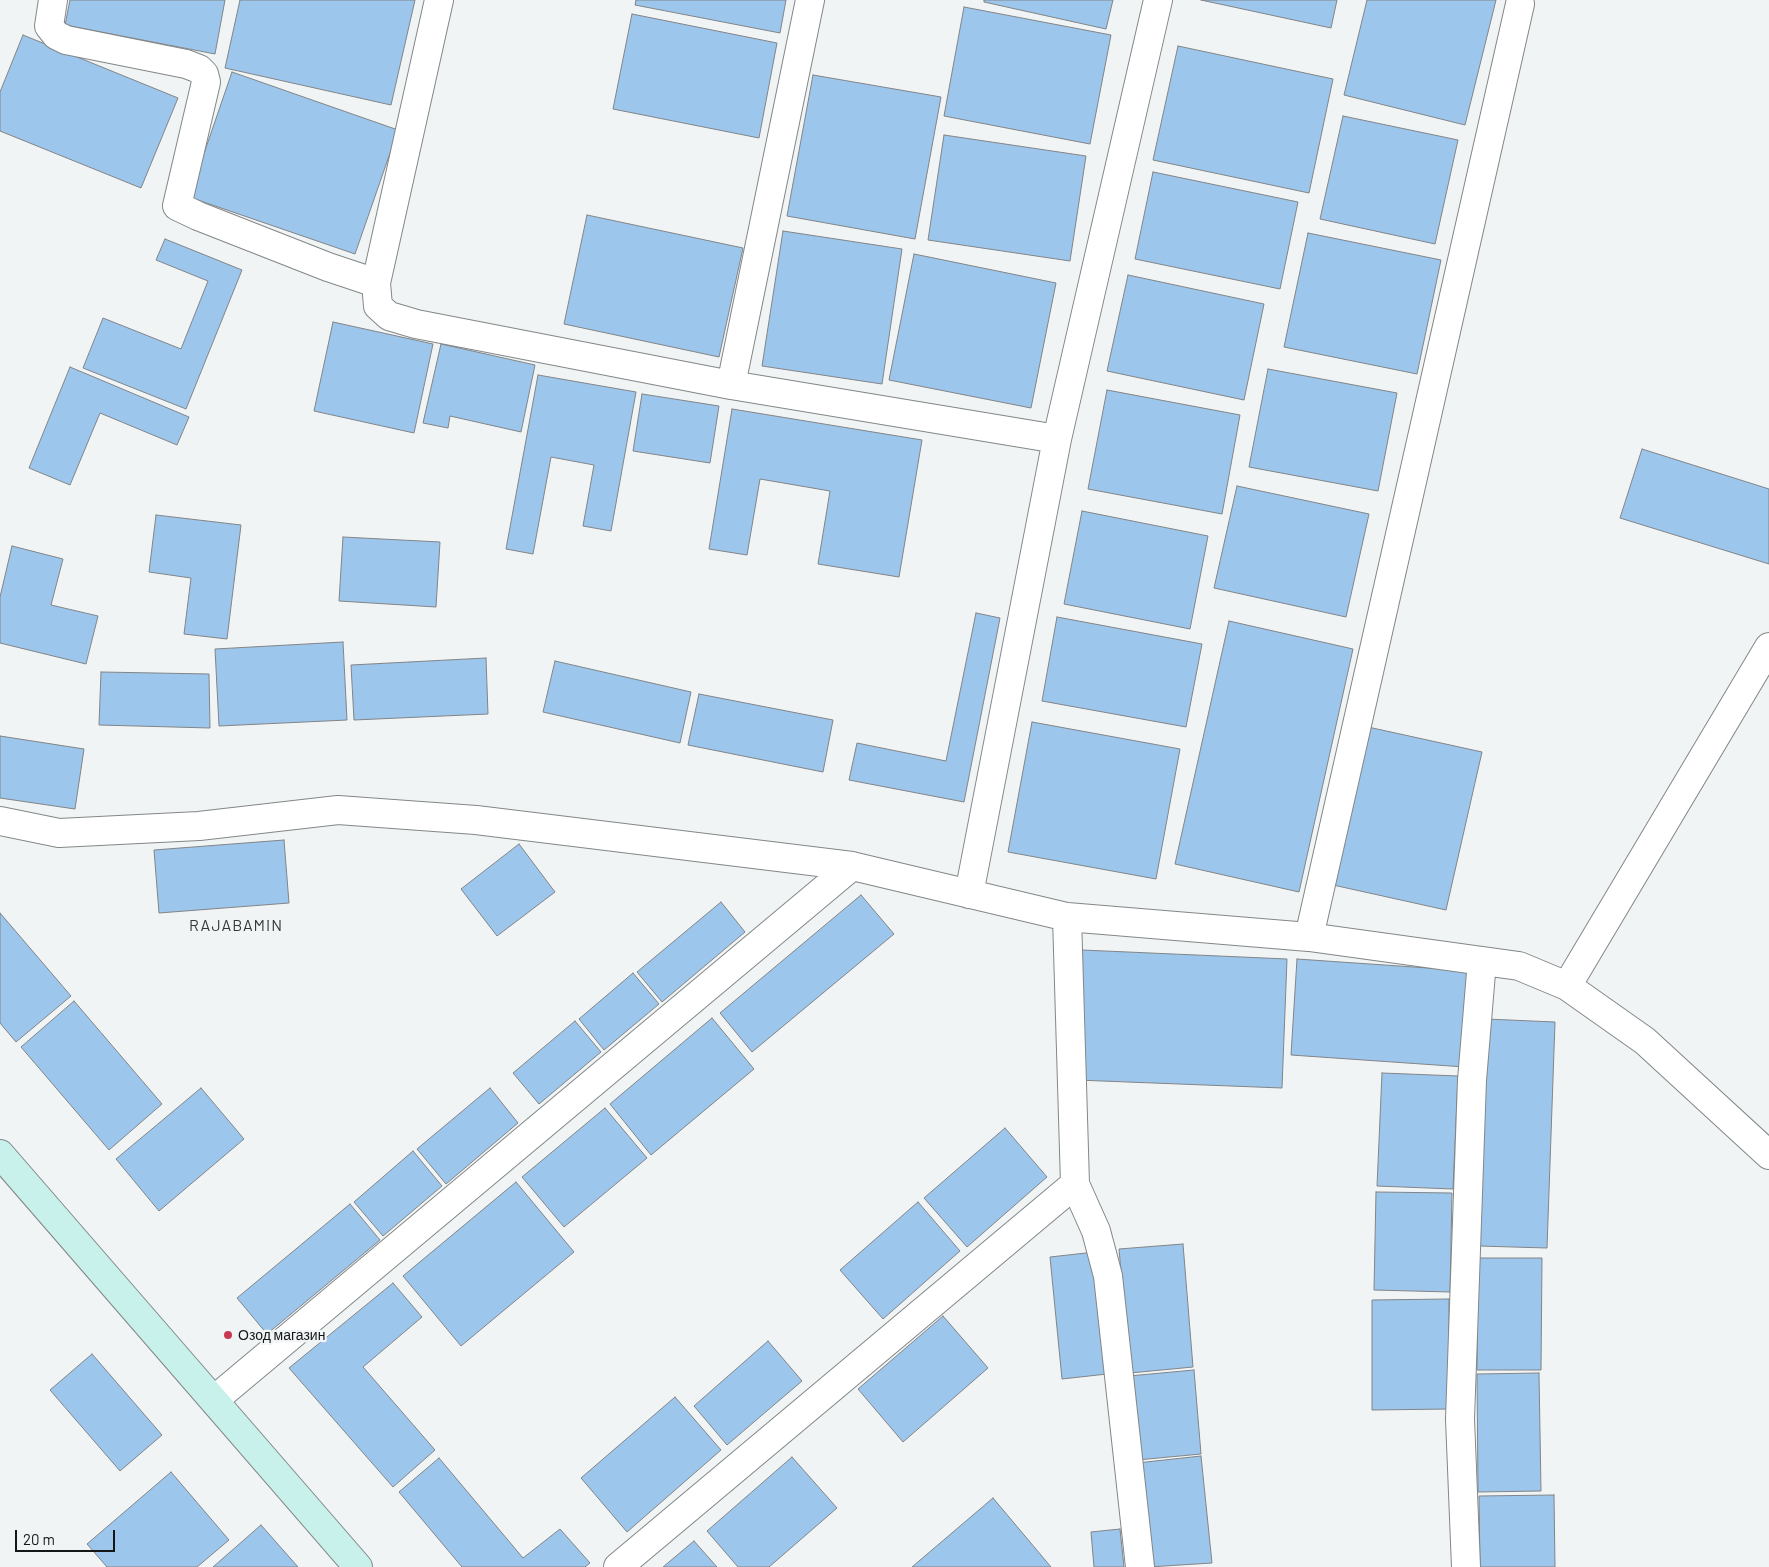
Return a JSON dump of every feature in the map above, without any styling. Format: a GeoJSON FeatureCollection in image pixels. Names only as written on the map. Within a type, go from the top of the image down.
{"type":"FeatureCollection","features":[{"type":"Feature","properties":{"kind":"main road"},"geometry":{"type":"LineString","coordinates":[[0,1154],[358,1567]]}},
{"type":"Feature","properties":{"kind":"street"},"geometry":{"type":"LineString","coordinates":[[53,0],[49,26],[56,35],[66,40],[186,64],[199,69],[204,74],[206,82],[177,206],[294,254],[376,283]]}},
{"type":"Feature","properties":{"kind":"street"},"geometry":{"type":"LineString","coordinates":[[439,0],[376,283],[378,306],[389,316],[731,385],[1057,439]]}},
{"type":"Feature","properties":{"kind":"street"},"geometry":{"type":"LineString","coordinates":[[731,385],[810,0]]}},
{"type":"Feature","properties":{"kind":"street"},"geometry":{"type":"LineString","coordinates":[[969,894],[1057,439],[1158,0]]}},
{"type":"Feature","properties":{"kind":"street"},"geometry":{"type":"LineString","coordinates":[[1309,937],[1520,4]]}},
{"type":"Feature","properties":{"kind":"street"},"geometry":{"type":"LineString","coordinates":[[1567,986],[1769,647]]}},
{"type":"Feature","properties":{"kind":"street"},"geometry":{"type":"LineString","coordinates":[[0,821],[59,833],[199,826],[338,810],[476,820],[852,866],[1067,917],[1309,937],[1519,966],[1567,986],[1645,1041],[1769,1155]]}},
{"type":"Feature","properties":{"kind":"street"},"geometry":{"type":"LineString","coordinates":[[214,1400],[852,866]]}},
{"type":"Feature","properties":{"kind":"street"},"geometry":{"type":"LineString","coordinates":[[1067,917],[1075,1184],[1096,1231],[1108,1276],[1140,1567]]}},
{"type":"Feature","properties":{"kind":"street"},"geometry":{"type":"LineString","coordinates":[[1466,1567],[1460,1418],[1472,1080],[1482,961]]}},
{"type":"Feature","properties":{"kind":"street"},"geometry":{"type":"LineString","coordinates":[[618,1567],[1075,1184]]}},
{"type":"Feature","properties":{"kind":"building"},"geometry":{"type":"Polygon","coordinates":[[[70,0],[225,0],[215,54],[65,25],[70,0]]]}},
{"type":"Feature","properties":{"kind":"building"},"geometry":{"type":"Polygon","coordinates":[[[240,0],[415,0],[391,105],[225,68],[240,0]]]}},
{"type":"Feature","properties":{"kind":"building"},"geometry":{"type":"Polygon","coordinates":[[[636,0],[786,0],[780,33],[635,5],[636,0]]]}},
{"type":"Feature","properties":{"kind":"building"},"geometry":{"type":"Polygon","coordinates":[[[984,0],[1113,0],[1106,29],[984,2],[984,0]]]}},
{"type":"Feature","properties":{"kind":"building"},"geometry":{"type":"Polygon","coordinates":[[[1201,0],[1337,0],[1331,28],[1201,0]]]}},
{"type":"Feature","properties":{"kind":"building"},"geometry":{"type":"Polygon","coordinates":[[[1367,0],[1496,0],[1465,125],[1344,95],[1367,0]]]}},
{"type":"Feature","properties":{"kind":"building"},"geometry":{"type":"Polygon","coordinates":[[[964,7],[1111,35],[1090,144],[944,116],[964,7]]]}},
{"type":"Feature","properties":{"kind":"building"},"geometry":{"type":"Polygon","coordinates":[[[632,14],[777,43],[759,138],[613,109],[632,14]]]}},
{"type":"Feature","properties":{"kind":"building"},"geometry":{"type":"Polygon","coordinates":[[[23,35],[178,98],[141,188],[0,131],[0,92],[23,35]]]}},
{"type":"Feature","properties":{"kind":"building"},"geometry":{"type":"Polygon","coordinates":[[[1178,46],[1333,79],[1309,193],[1153,160],[1178,46]]]}},
{"type":"Feature","properties":{"kind":"building"},"geometry":{"type":"Polygon","coordinates":[[[232,72],[398,130],[355,254],[189,197],[232,72]]]}},
{"type":"Feature","properties":{"kind":"building"},"geometry":{"type":"Polygon","coordinates":[[[813,75],[941,97],[915,239],[787,216],[813,75]]]}},
{"type":"Feature","properties":{"kind":"building"},"geometry":{"type":"Polygon","coordinates":[[[1343,116],[1458,140],[1435,244],[1320,219],[1343,116]]]}},
{"type":"Feature","properties":{"kind":"building"},"geometry":{"type":"Polygon","coordinates":[[[944,135],[1086,156],[1070,261],[928,240],[944,135]]]}},
{"type":"Feature","properties":{"kind":"building"},"geometry":{"type":"Polygon","coordinates":[[[1153,172],[1298,202],[1280,289],[1135,259],[1153,172]]]}},
{"type":"Feature","properties":{"kind":"building"},"geometry":{"type":"Polygon","coordinates":[[[587,215],[743,248],[719,357],[564,324],[587,215]]]}},
{"type":"Feature","properties":{"kind":"building"},"geometry":{"type":"Polygon","coordinates":[[[783,231],[902,249],[882,384],[762,366],[783,231]]]}},
{"type":"Feature","properties":{"kind":"building"},"geometry":{"type":"Polygon","coordinates":[[[1308,233],[1441,260],[1417,374],[1284,347],[1308,233]]]}},
{"type":"Feature","properties":{"kind":"building"},"geometry":{"type":"Polygon","coordinates":[[[165,239],[242,270],[186,409],[83,368],[103,318],[181,349],[208,281],[156,260],[165,239]]]}},
{"type":"Feature","properties":{"kind":"building"},"geometry":{"type":"Polygon","coordinates":[[[914,254],[1056,283],[1031,408],[889,380],[914,254]]]}},
{"type":"Feature","properties":{"kind":"building"},"geometry":{"type":"Polygon","coordinates":[[[1128,275],[1264,304],[1244,400],[1107,371],[1128,275]]]}},
{"type":"Feature","properties":{"kind":"building"},"geometry":{"type":"Polygon","coordinates":[[[333,322],[433,344],[414,433],[314,411],[333,322]]]}},
{"type":"Feature","properties":{"kind":"building"},"geometry":{"type":"Polygon","coordinates":[[[441,344],[535,365],[521,432],[450,416],[448,428],[423,423],[441,344]]]}},
{"type":"Feature","properties":{"kind":"building"},"geometry":{"type":"Polygon","coordinates":[[[70,367],[189,417],[177,445],[100,413],[70,485],[29,468],[70,367]]]}},
{"type":"Feature","properties":{"kind":"building"},"geometry":{"type":"Polygon","coordinates":[[[1268,369],[1397,393],[1378,491],[1249,467],[1268,369]]]}},
{"type":"Feature","properties":{"kind":"building"},"geometry":{"type":"Polygon","coordinates":[[[538,375],[636,392],[611,531],[583,526],[594,465],[551,457],[533,554],[506,549],[538,375]]]}},
{"type":"Feature","properties":{"kind":"building"},"geometry":{"type":"Polygon","coordinates":[[[1107,390],[1240,415],[1222,514],[1088,489],[1107,390]]]}},
{"type":"Feature","properties":{"kind":"building"},"geometry":{"type":"Polygon","coordinates":[[[642,394],[719,406],[710,463],[633,451],[642,394]]]}},
{"type":"Feature","properties":{"kind":"building"},"geometry":{"type":"Polygon","coordinates":[[[732,409],[922,440],[899,577],[818,564],[830,491],[760,479],[747,555],[709,549],[732,409]]]}},
{"type":"Feature","properties":{"kind":"building"},"geometry":{"type":"Polygon","coordinates":[[[1642,449],[1769,489],[1769,564],[1620,518],[1642,449]]]}},
{"type":"Feature","properties":{"kind":"building"},"geometry":{"type":"Polygon","coordinates":[[[1237,486],[1369,514],[1346,617],[1214,588],[1237,486]]]}},
{"type":"Feature","properties":{"kind":"building"},"geometry":{"type":"Polygon","coordinates":[[[1082,511],[1208,536],[1190,629],[1064,604],[1082,511]]]}},
{"type":"Feature","properties":{"kind":"building"},"geometry":{"type":"Polygon","coordinates":[[[156,515],[241,525],[227,639],[184,634],[191,578],[149,572],[156,515]]]}},
{"type":"Feature","properties":{"kind":"building"},"geometry":{"type":"Polygon","coordinates":[[[343,537],[440,542],[436,607],[339,601],[343,537]]]}},
{"type":"Feature","properties":{"kind":"building"},"geometry":{"type":"Polygon","coordinates":[[[12,546],[63,559],[51,605],[98,616],[86,664],[0,643],[0,597],[12,546]]]}},
{"type":"Feature","properties":{"kind":"building"},"geometry":{"type":"Polygon","coordinates":[[[976,613],[1000,618],[964,802],[849,780],[857,743],[946,761],[976,613]]]}},
{"type":"Feature","properties":{"kind":"building"},"geometry":{"type":"Polygon","coordinates":[[[1057,617],[1202,644],[1186,727],[1042,701],[1057,617]]]}},
{"type":"Feature","properties":{"kind":"building"},"geometry":{"type":"Polygon","coordinates":[[[1229,621],[1353,649],[1299,892],[1175,864],[1229,621]]]}},
{"type":"Feature","properties":{"kind":"building"},"geometry":{"type":"Polygon","coordinates":[[[343,642],[347,720],[219,726],[215,649],[343,642]]]}},
{"type":"Feature","properties":{"kind":"building"},"geometry":{"type":"Polygon","coordinates":[[[486,658],[488,714],[354,720],[351,665],[486,658]]]}},
{"type":"Feature","properties":{"kind":"building"},"geometry":{"type":"Polygon","coordinates":[[[555,661],[691,692],[680,743],[543,712],[555,661]]]}},
{"type":"Feature","properties":{"kind":"building"},"geometry":{"type":"Polygon","coordinates":[[[101,672],[209,674],[210,728],[99,725],[101,672]]]}},
{"type":"Feature","properties":{"kind":"building"},"geometry":{"type":"Polygon","coordinates":[[[699,694],[833,720],[823,772],[688,745],[699,694]]]}},
{"type":"Feature","properties":{"kind":"building"},"geometry":{"type":"Polygon","coordinates":[[[1032,722],[1180,749],[1156,879],[1008,852],[1032,722]]]}},
{"type":"Feature","properties":{"kind":"building"},"geometry":{"type":"Polygon","coordinates":[[[1368,727],[1482,752],[1446,910],[1333,885],[1368,727]]]}},
{"type":"Feature","properties":{"kind":"building"},"geometry":{"type":"Polygon","coordinates":[[[0,736],[84,749],[75,809],[0,798],[0,736]]]}},
{"type":"Feature","properties":{"kind":"building"},"geometry":{"type":"Polygon","coordinates":[[[284,840],[289,903],[159,913],[154,850],[284,840]]]}},
{"type":"Feature","properties":{"kind":"building"},"geometry":{"type":"Polygon","coordinates":[[[519,844],[555,892],[497,936],[461,889],[519,844]]]}},
{"type":"Feature","properties":{"kind":"building"},"geometry":{"type":"Polygon","coordinates":[[[861,895],[894,934],[752,1052],[720,1013],[861,895]]]}},
{"type":"Feature","properties":{"kind":"building"},"geometry":{"type":"Polygon","coordinates":[[[721,902],[745,932],[662,1002],[637,972],[721,902]]]}},
{"type":"Feature","properties":{"kind":"building"},"geometry":{"type":"Polygon","coordinates":[[[0,913],[71,996],[16,1042],[0,1023],[0,913]]]}},
{"type":"Feature","properties":{"kind":"building"},"geometry":{"type":"Polygon","coordinates":[[[1082,950],[1287,959],[1282,1088],[1076,1080],[1082,950]]]}},
{"type":"Feature","properties":{"kind":"building"},"geometry":{"type":"Polygon","coordinates":[[[1297,959],[1472,971],[1465,1067],[1291,1055],[1297,959]]]}},
{"type":"Feature","properties":{"kind":"building"},"geometry":{"type":"Polygon","coordinates":[[[633,973],[659,1004],[604,1050],[579,1019],[633,973]]]}},
{"type":"Feature","properties":{"kind":"building"},"geometry":{"type":"Polygon","coordinates":[[[74,1001],[162,1104],[109,1150],[21,1047],[74,1001]]]}},
{"type":"Feature","properties":{"kind":"building"},"geometry":{"type":"Polygon","coordinates":[[[712,1018],[754,1069],[651,1155],[610,1104],[712,1018]]]}},
{"type":"Feature","properties":{"kind":"building"},"geometry":{"type":"Polygon","coordinates":[[[1486,1019],[1555,1022],[1547,1248],[1479,1246],[1486,1019]]]}},
{"type":"Feature","properties":{"kind":"building"},"geometry":{"type":"Polygon","coordinates":[[[575,1021],[601,1052],[539,1104],[513,1073],[575,1021]]]}},
{"type":"Feature","properties":{"kind":"building"},"geometry":{"type":"Polygon","coordinates":[[[1382,1073],[1458,1076],[1453,1189],[1377,1186],[1382,1073]]]}},
{"type":"Feature","properties":{"kind":"building"},"geometry":{"type":"Polygon","coordinates":[[[201,1088],[244,1139],[159,1211],[116,1159],[201,1088]]]}},
{"type":"Feature","properties":{"kind":"building"},"geometry":{"type":"Polygon","coordinates":[[[490,1088],[518,1123],[446,1184],[417,1149],[490,1088]]]}},
{"type":"Feature","properties":{"kind":"building"},"geometry":{"type":"Polygon","coordinates":[[[605,1108],[647,1158],[564,1227],[522,1177],[605,1108]]]}},
{"type":"Feature","properties":{"kind":"building"},"geometry":{"type":"Polygon","coordinates":[[[1005,1128],[1047,1177],[967,1247],[924,1198],[1005,1128]]]}},
{"type":"Feature","properties":{"kind":"building"},"geometry":{"type":"Polygon","coordinates":[[[413,1151],[442,1186],[383,1236],[354,1202],[413,1151]]]}},
{"type":"Feature","properties":{"kind":"building"},"geometry":{"type":"Polygon","coordinates":[[[516,1182],[574,1252],[461,1346],[403,1276],[516,1182]]]}},
{"type":"Feature","properties":{"kind":"building"},"geometry":{"type":"Polygon","coordinates":[[[1376,1192],[1452,1193],[1450,1292],[1374,1290],[1376,1192]]]}},
{"type":"Feature","properties":{"kind":"building"},"geometry":{"type":"Polygon","coordinates":[[[918,1202],[960,1251],[883,1319],[840,1270],[918,1202]]]}},
{"type":"Feature","properties":{"kind":"building"},"geometry":{"type":"Polygon","coordinates":[[[350,1204],[380,1240],[267,1334],[237,1298],[350,1204]]]}},
{"type":"Feature","properties":{"kind":"building"},"geometry":{"type":"Polygon","coordinates":[[[1183,1244],[1193,1367],[1130,1373],[1119,1249],[1183,1244]]]}},
{"type":"Feature","properties":{"kind":"building"},"geometry":{"type":"Polygon","coordinates":[[[1095,1252],[1107,1374],[1062,1379],[1050,1257],[1095,1252]]]}},
{"type":"Feature","properties":{"kind":"building"},"geometry":{"type":"Polygon","coordinates":[[[1478,1258],[1542,1258],[1541,1370],[1477,1370],[1478,1258]]]}},
{"type":"Feature","properties":{"kind":"building"},"geometry":{"type":"Polygon","coordinates":[[[393,1283],[422,1317],[363,1367],[435,1450],[393,1487],[289,1368],[393,1283]]]}},
{"type":"Feature","properties":{"kind":"building"},"geometry":{"type":"Polygon","coordinates":[[[1449,1299],[1449,1409],[1372,1410],[1372,1300],[1449,1299]]]}},
{"type":"Feature","properties":{"kind":"building"},"geometry":{"type":"Polygon","coordinates":[[[943,1316],[988,1368],[903,1442],[858,1389],[943,1316]]]}},
{"type":"Feature","properties":{"kind":"building"},"geometry":{"type":"Polygon","coordinates":[[[768,1341],[802,1381],[727,1445],[694,1406],[768,1341]]]}},
{"type":"Feature","properties":{"kind":"building"},"geometry":{"type":"Polygon","coordinates":[[[92,1354],[162,1435],[120,1471],[50,1390],[92,1354]]]}},
{"type":"Feature","properties":{"kind":"building"},"geometry":{"type":"Polygon","coordinates":[[[1194,1370],[1201,1454],[1137,1460],[1129,1376],[1194,1370]]]}},
{"type":"Feature","properties":{"kind":"building"},"geometry":{"type":"Polygon","coordinates":[[[1539,1373],[1541,1491],[1478,1492],[1477,1374],[1539,1373]]]}},
{"type":"Feature","properties":{"kind":"building"},"geometry":{"type":"Polygon","coordinates":[[[675,1397],[721,1450],[627,1532],[581,1478],[675,1397]]]}},
{"type":"Feature","properties":{"kind":"building"},"geometry":{"type":"Polygon","coordinates":[[[1201,1456],[1212,1563],[1148,1567],[1137,1463],[1201,1456]]]}},
{"type":"Feature","properties":{"kind":"building"},"geometry":{"type":"Polygon","coordinates":[[[792,1457],[837,1508],[769,1567],[738,1567],[707,1531],[792,1457]]]}},
{"type":"Feature","properties":{"kind":"building"},"geometry":{"type":"Polygon","coordinates":[[[439,1458],[523,1558],[560,1529],[590,1563],[585,1567],[462,1567],[399,1492],[439,1458]]]}},
{"type":"Feature","properties":{"kind":"building"},"geometry":{"type":"Polygon","coordinates":[[[171,1472],[229,1540],[197,1567],[107,1567],[87,1544],[171,1472]]]}},
{"type":"Feature","properties":{"kind":"building"},"geometry":{"type":"Polygon","coordinates":[[[1554,1495],[1555,1567],[1480,1567],[1479,1496],[1554,1495]]]}},
{"type":"Feature","properties":{"kind":"building"},"geometry":{"type":"Polygon","coordinates":[[[993,1498],[1051,1567],[912,1567],[993,1498]]]}},
{"type":"Feature","properties":{"kind":"building"},"geometry":{"type":"Polygon","coordinates":[[[261,1525],[298,1567],[213,1567],[261,1525]]]}},
{"type":"Feature","properties":{"kind":"building"},"geometry":{"type":"Polygon","coordinates":[[[1120,1529],[1124,1567],[1094,1567],[1091,1532],[1120,1529]]]}},
{"type":"Feature","properties":{"kind":"building"},"geometry":{"type":"Polygon","coordinates":[[[694,1541],[717,1567],[663,1567],[694,1541]]]}},
{"type":"Feature","properties":{"kind":"place","name":"Озод магазин"},"geometry":{"type":"Point","coordinates":[228,1335]}},
{"type":"Feature","properties":{"kind":"district","name":"RAJABAMIN"},"geometry":{"type":"Point","coordinates":[236,926]}}]}
